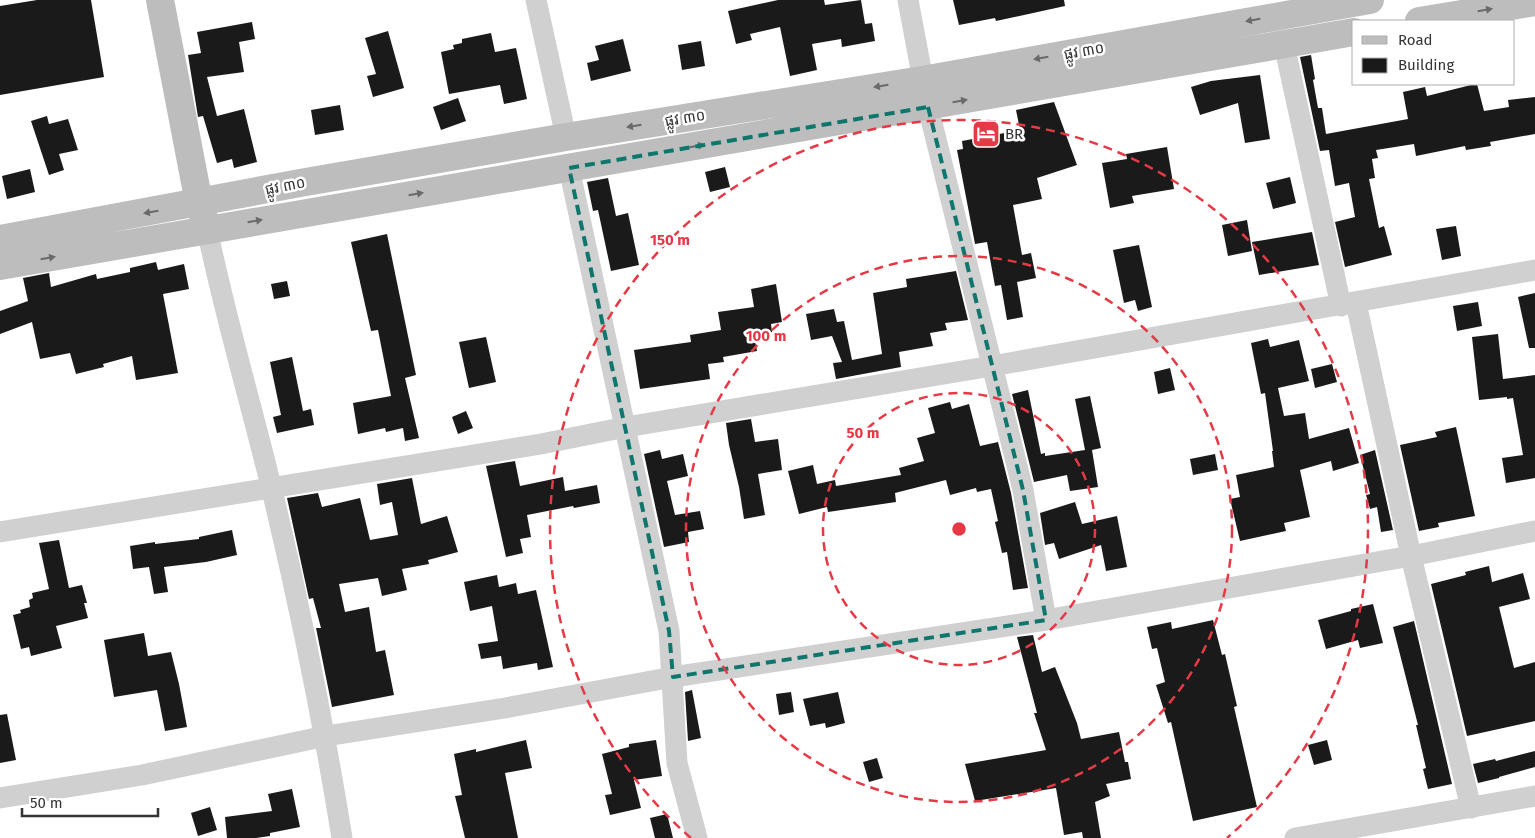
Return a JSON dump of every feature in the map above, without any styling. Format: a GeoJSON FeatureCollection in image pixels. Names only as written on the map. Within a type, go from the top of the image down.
{"type":"FeatureCollection","features":[{"type":"Feature","properties":{"kind":"street"},"geometry":{"type":"LineString","coordinates":[[160,0],[199,203],[271,487],[326,736],[342,838]]}},
{"type":"Feature","properties":{"kind":"street"},"geometry":{"type":"LineString","coordinates":[[536,0],[566,138]]}},
{"type":"Feature","properties":{"kind":"street"},"geometry":{"type":"LineString","coordinates":[[908,0],[928,107],[1023,490],[1046,620]]}},
{"type":"Feature","properties":{"kind":"street","name":"ផ្លូវ ៣០"},"geometry":{"type":"LineString","coordinates":[[0,239],[300,183],[922,80],[1292,7],[1370,0]]}},
{"type":"Feature","properties":{"kind":"street"},"geometry":{"type":"LineString","coordinates":[[1425,20],[1535,2]]}},
{"type":"Feature","properties":{"kind":"street","name":"ផ្លូវ ៣០"},"geometry":{"type":"LineString","coordinates":[[0,266],[1352,32]]}},
{"type":"Feature","properties":{"kind":"street"},"geometry":{"type":"LineString","coordinates":[[1284,44],[1411,556],[1471,808]]}},
{"type":"Feature","properties":{"kind":"street"},"geometry":{"type":"LineString","coordinates":[[569,168],[669,631],[676,763],[697,838]]}},
{"type":"Feature","properties":{"kind":"street"},"geometry":{"type":"LineString","coordinates":[[0,532],[541,444],[626,427],[992,366],[1535,270]]}},
{"type":"Feature","properties":{"kind":"street"},"geometry":{"type":"LineString","coordinates":[[0,798],[142,775],[326,736],[505,708],[672,677],[1046,620],[1411,556],[1535,532]]}},
{"type":"Feature","properties":{"kind":"street"},"geometry":{"type":"LineString","coordinates":[[1295,838],[1535,796]]}},
{"type":"Feature","properties":{"kind":"highlighted area"},"geometry":{"type":"Polygon","coordinates":[[[928,107],[1023,490],[1046,620],[673,677],[669,631],[569,168],[928,107]]]}},
{"type":"Feature","properties":{"kind":"building"},"geometry":{"type":"Polygon","coordinates":[[[37,0],[91,0],[104,77],[0,95],[0,6],[37,0]]]}},
{"type":"Feature","properties":{"kind":"building"},"geometry":{"type":"Polygon","coordinates":[[[778,0],[824,0],[825,5],[861,0],[865,24],[872,23],[875,41],[842,47],[841,39],[812,44],[817,70],[790,76],[780,27],[750,34],[752,40],[736,44],[728,11],[778,0]]]}},
{"type":"Feature","properties":{"kind":"building"},"geometry":{"type":"Polygon","coordinates":[[[953,0],[1064,0],[1065,6],[996,21],[995,18],[959,25],[953,0]]]}},
{"type":"Feature","properties":{"kind":"building"},"geometry":{"type":"Polygon","coordinates":[[[252,22],[255,39],[239,42],[244,72],[207,77],[217,116],[244,109],[257,162],[234,168],[232,159],[217,163],[203,116],[198,117],[188,55],[201,53],[197,32],[252,22]]]}},
{"type":"Feature","properties":{"kind":"building"},"geometry":{"type":"Polygon","coordinates":[[[388,31],[404,88],[373,97],[367,76],[376,74],[365,38],[388,31]]]}},
{"type":"Feature","properties":{"kind":"building"},"geometry":{"type":"Polygon","coordinates":[[[491,33],[495,52],[516,48],[527,99],[504,104],[500,85],[449,94],[441,52],[454,49],[453,45],[462,43],[462,39],[491,33]]]}},
{"type":"Feature","properties":{"kind":"building"},"geometry":{"type":"Polygon","coordinates":[[[623,39],[631,71],[591,81],[587,63],[599,60],[595,46],[623,39]]]}},
{"type":"Feature","properties":{"kind":"building"},"geometry":{"type":"Polygon","coordinates":[[[701,41],[705,66],[682,70],[678,45],[701,41]]]}},
{"type":"Feature","properties":{"kind":"building"},"geometry":{"type":"Polygon","coordinates":[[[1311,55],[1318,108],[1322,108],[1326,134],[1408,119],[1403,92],[1425,87],[1427,96],[1477,85],[1484,111],[1509,107],[1508,100],[1535,97],[1535,134],[1490,142],[1491,146],[1466,150],[1465,146],[1416,156],[1414,144],[1376,150],[1378,158],[1372,159],[1375,178],[1369,179],[1379,228],[1384,226],[1392,255],[1345,267],[1335,222],[1355,217],[1349,183],[1335,186],[1329,150],[1320,151],[1300,57],[1311,55]]]}},
{"type":"Feature","properties":{"kind":"building"},"geometry":{"type":"Polygon","coordinates":[[[1260,75],[1270,139],[1245,143],[1238,103],[1200,115],[1191,87],[1211,81],[1260,75]]]}},
{"type":"Feature","properties":{"kind":"building"},"geometry":{"type":"Polygon","coordinates":[[[458,98],[466,121],[441,130],[433,107],[458,98]]]}},
{"type":"Feature","properties":{"kind":"building"},"geometry":{"type":"Polygon","coordinates":[[[1054,102],[1077,165],[1037,178],[1042,199],[1013,205],[1022,255],[1031,253],[1036,278],[1017,282],[1023,317],[1007,320],[1001,285],[995,286],[987,242],[975,244],[957,150],[963,149],[962,141],[1020,130],[1016,110],[1054,102]]]}},
{"type":"Feature","properties":{"kind":"building"},"geometry":{"type":"Polygon","coordinates":[[[340,105],[344,130],[315,135],[311,110],[340,105]]]}},
{"type":"Feature","properties":{"kind":"building"},"geometry":{"type":"Polygon","coordinates":[[[47,116],[49,124],[68,119],[78,150],[59,154],[64,170],[49,175],[31,121],[47,116]]]}},
{"type":"Feature","properties":{"kind":"building"},"geometry":{"type":"Polygon","coordinates":[[[1167,147],[1174,189],[1132,196],[1134,203],[1110,208],[1102,163],[1127,159],[1126,154],[1167,147]]]}},
{"type":"Feature","properties":{"kind":"building"},"geometry":{"type":"Polygon","coordinates":[[[725,167],[730,187],[710,192],[705,172],[725,167]]]}},
{"type":"Feature","properties":{"kind":"building"},"geometry":{"type":"Polygon","coordinates":[[[30,169],[35,192],[7,199],[2,176],[30,169]]]}},
{"type":"Feature","properties":{"kind":"building"},"geometry":{"type":"Polygon","coordinates":[[[1290,177],[1296,203],[1273,209],[1266,183],[1290,177]]]}},
{"type":"Feature","properties":{"kind":"building"},"geometry":{"type":"Polygon","coordinates":[[[608,178],[616,216],[628,213],[639,265],[611,271],[598,210],[593,211],[587,182],[608,178]]]}},
{"type":"Feature","properties":{"kind":"building"},"geometry":{"type":"Polygon","coordinates":[[[1247,220],[1252,251],[1228,256],[1222,225],[1247,220]]]}},
{"type":"Feature","properties":{"kind":"building"},"geometry":{"type":"Polygon","coordinates":[[[1456,226],[1461,256],[1442,260],[1436,229],[1456,226]]]}},
{"type":"Feature","properties":{"kind":"building"},"geometry":{"type":"Polygon","coordinates":[[[1312,232],[1319,265],[1259,275],[1252,242],[1312,232]]]}},
{"type":"Feature","properties":{"kind":"building"},"geometry":{"type":"Polygon","coordinates":[[[387,234],[416,375],[405,378],[419,438],[405,441],[403,428],[386,432],[385,428],[358,434],[353,403],[391,396],[378,330],[371,331],[351,242],[387,234]]]}},
{"type":"Feature","properties":{"kind":"building"},"geometry":{"type":"Polygon","coordinates":[[[1139,245],[1152,307],[1138,311],[1135,300],[1124,303],[1113,250],[1139,245]]]}},
{"type":"Feature","properties":{"kind":"building"},"geometry":{"type":"Polygon","coordinates":[[[156,262],[158,270],[184,264],[189,289],[163,294],[178,373],[136,380],[132,356],[103,364],[104,367],[76,374],[70,353],[40,359],[32,322],[0,334],[0,311],[28,301],[23,278],[49,273],[51,287],[96,274],[97,279],[130,272],[130,268],[156,262]]]}},
{"type":"Feature","properties":{"kind":"building"},"geometry":{"type":"Polygon","coordinates":[[[956,271],[968,320],[945,323],[947,330],[930,333],[933,346],[899,352],[901,367],[836,379],[833,363],[842,362],[832,336],[811,340],[806,314],[834,309],[837,322],[844,321],[852,360],[882,354],[873,293],[907,287],[906,279],[956,271]]]}},
{"type":"Feature","properties":{"kind":"building"},"geometry":{"type":"Polygon","coordinates":[[[287,281],[290,296],[274,299],[271,284],[287,281]]]}},
{"type":"Feature","properties":{"kind":"building"},"geometry":{"type":"Polygon","coordinates":[[[776,284],[782,322],[771,324],[772,332],[754,335],[757,351],[723,357],[724,362],[708,364],[710,379],[640,389],[634,350],[691,342],[690,335],[721,330],[718,312],[754,307],[751,289],[776,284]]]}},
{"type":"Feature","properties":{"kind":"building"},"geometry":{"type":"Polygon","coordinates":[[[1535,293],[1535,348],[1529,348],[1518,297],[1535,293]]]}},
{"type":"Feature","properties":{"kind":"building"},"geometry":{"type":"Polygon","coordinates":[[[1478,302],[1482,326],[1457,331],[1453,306],[1478,302]]]}},
{"type":"Feature","properties":{"kind":"building"},"geometry":{"type":"Polygon","coordinates":[[[1498,334],[1503,379],[1535,375],[1535,478],[1506,483],[1502,458],[1523,455],[1513,398],[1479,400],[1472,337],[1498,334]]]}},
{"type":"Feature","properties":{"kind":"building"},"geometry":{"type":"Polygon","coordinates":[[[486,337],[496,382],[469,388],[459,342],[486,337]]]}},
{"type":"Feature","properties":{"kind":"building"},"geometry":{"type":"Polygon","coordinates":[[[1268,339],[1270,347],[1299,340],[1309,381],[1278,388],[1284,416],[1305,413],[1309,439],[1349,428],[1359,463],[1333,471],[1331,461],[1300,470],[1310,517],[1284,523],[1286,531],[1240,541],[1230,499],[1240,497],[1236,475],[1274,467],[1265,393],[1261,394],[1251,343],[1268,339]]]}},
{"type":"Feature","properties":{"kind":"building"},"geometry":{"type":"Polygon","coordinates":[[[292,357],[303,411],[311,409],[314,425],[277,433],[273,417],[281,415],[270,362],[292,357]]]}},
{"type":"Feature","properties":{"kind":"building"},"geometry":{"type":"Polygon","coordinates":[[[1332,364],[1337,382],[1315,388],[1311,369],[1332,364]]]}},
{"type":"Feature","properties":{"kind":"building"},"geometry":{"type":"Polygon","coordinates":[[[1170,368],[1175,390],[1158,394],[1154,372],[1170,368]]]}},
{"type":"Feature","properties":{"kind":"building"},"geometry":{"type":"Polygon","coordinates":[[[1028,390],[1041,454],[1045,453],[1045,456],[1085,450],[1075,399],[1090,396],[1101,448],[1092,450],[1098,487],[1070,491],[1067,475],[1034,482],[1012,394],[1028,390]]]}},
{"type":"Feature","properties":{"kind":"building"},"geometry":{"type":"Polygon","coordinates":[[[950,402],[952,409],[969,404],[980,446],[998,442],[1011,493],[1028,588],[1013,590],[1007,552],[1002,553],[995,522],[998,521],[991,489],[977,492],[976,488],[950,495],[946,480],[895,493],[896,502],[828,512],[827,507],[799,514],[788,471],[813,465],[817,484],[835,480],[836,486],[901,475],[899,468],[924,461],[917,438],[935,433],[928,408],[950,402]]]}},
{"type":"Feature","properties":{"kind":"building"},"geometry":{"type":"Polygon","coordinates":[[[466,411],[473,428],[458,434],[452,417],[466,411]]]}},
{"type":"Feature","properties":{"kind":"building"},"geometry":{"type":"Polygon","coordinates":[[[751,419],[755,442],[778,439],[782,470],[758,474],[765,515],[744,519],[726,423],[751,419]]]}},
{"type":"Feature","properties":{"kind":"building"},"geometry":{"type":"Polygon","coordinates":[[[1456,427],[1475,516],[1438,523],[1439,527],[1419,531],[1400,445],[1437,437],[1435,432],[1456,427]]]}},
{"type":"Feature","properties":{"kind":"building"},"geometry":{"type":"Polygon","coordinates":[[[660,450],[662,459],[683,454],[688,476],[667,481],[675,515],[700,511],[704,529],[688,532],[689,542],[664,547],[644,454],[660,450]]]}},
{"type":"Feature","properties":{"kind":"building"},"geometry":{"type":"Polygon","coordinates":[[[1375,450],[1393,530],[1381,532],[1377,507],[1370,509],[1366,495],[1370,494],[1360,455],[1375,450]]]}},
{"type":"Feature","properties":{"kind":"building"},"geometry":{"type":"Polygon","coordinates":[[[1215,454],[1218,470],[1193,475],[1190,459],[1215,454]]]}},
{"type":"Feature","properties":{"kind":"building"},"geometry":{"type":"Polygon","coordinates":[[[515,461],[520,486],[563,477],[565,491],[597,485],[600,503],[527,515],[531,537],[520,539],[523,553],[506,557],[486,466],[515,461]]]}},
{"type":"Feature","properties":{"kind":"building"},"geometry":{"type":"Polygon","coordinates":[[[412,478],[421,524],[447,516],[458,552],[428,560],[429,564],[402,569],[407,590],[382,596],[378,578],[339,584],[345,612],[369,607],[376,652],[385,650],[394,695],[332,707],[316,628],[321,628],[313,598],[309,599],[287,498],[318,493],[322,507],[360,498],[370,540],[398,535],[392,502],[380,505],[377,484],[412,478]]]}},
{"type":"Feature","properties":{"kind":"building"},"geometry":{"type":"Polygon","coordinates":[[[1075,502],[1082,524],[1117,516],[1127,567],[1106,571],[1101,545],[1059,559],[1054,543],[1045,545],[1040,513],[1075,502]]]}},
{"type":"Feature","properties":{"kind":"building"},"geometry":{"type":"Polygon","coordinates":[[[232,530],[237,555],[206,562],[164,567],[168,592],[154,594],[149,567],[133,569],[130,546],[199,539],[199,537],[232,530]]]}},
{"type":"Feature","properties":{"kind":"building"},"geometry":{"type":"Polygon","coordinates":[[[59,540],[69,588],[82,585],[87,603],[84,603],[88,618],[56,626],[62,648],[31,656],[29,647],[21,649],[13,615],[21,613],[20,610],[30,607],[29,600],[33,598],[32,593],[49,589],[39,543],[59,540]]]}},
{"type":"Feature","properties":{"kind":"building"},"geometry":{"type":"Polygon","coordinates":[[[1489,566],[1492,582],[1523,573],[1530,599],[1499,607],[1514,668],[1535,662],[1535,721],[1467,736],[1431,584],[1466,575],[1465,572],[1489,566]]]}},
{"type":"Feature","properties":{"kind":"building"},"geometry":{"type":"Polygon","coordinates":[[[497,575],[499,587],[516,583],[518,594],[536,590],[553,667],[538,670],[537,663],[503,669],[501,656],[481,659],[478,644],[498,641],[492,606],[470,611],[464,582],[497,575]]]}},
{"type":"Feature","properties":{"kind":"building"},"geometry":{"type":"Polygon","coordinates":[[[1373,604],[1383,643],[1360,648],[1358,640],[1326,649],[1318,620],[1373,604]]]}},
{"type":"Feature","properties":{"kind":"building"},"geometry":{"type":"Polygon","coordinates":[[[1213,620],[1222,655],[1225,654],[1237,706],[1234,707],[1257,807],[1193,821],[1171,722],[1168,723],[1156,685],[1165,682],[1157,648],[1152,649],[1147,627],[1171,622],[1172,629],[1213,620]]]}},
{"type":"Feature","properties":{"kind":"building"},"geometry":{"type":"Polygon","coordinates":[[[1414,621],[1452,784],[1428,789],[1423,769],[1426,768],[1416,725],[1418,725],[1393,627],[1414,621]]]}},
{"type":"Feature","properties":{"kind":"building"},"geometry":{"type":"Polygon","coordinates":[[[144,633],[148,656],[171,652],[187,727],[165,731],[157,690],[114,697],[104,640],[144,633]]]}},
{"type":"Feature","properties":{"kind":"building"},"geometry":{"type":"Polygon","coordinates":[[[1033,635],[1042,672],[1055,667],[1077,723],[1081,739],[1119,732],[1125,762],[1128,762],[1131,779],[1106,784],[1110,796],[1095,802],[1101,838],[1083,838],[1082,832],[1064,835],[1056,788],[975,801],[965,764],[1046,750],[1034,713],[1037,713],[1017,637],[1033,635]]]}},
{"type":"Feature","properties":{"kind":"building"},"geometry":{"type":"Polygon","coordinates":[[[692,690],[701,738],[688,741],[685,692],[692,690]]]}},
{"type":"Feature","properties":{"kind":"building"},"geometry":{"type":"Polygon","coordinates":[[[791,692],[794,712],[779,715],[776,694],[791,692]]]}},
{"type":"Feature","properties":{"kind":"building"},"geometry":{"type":"Polygon","coordinates":[[[838,692],[845,723],[826,728],[825,723],[810,726],[803,699],[838,692]]]}},
{"type":"Feature","properties":{"kind":"building"},"geometry":{"type":"Polygon","coordinates":[[[7,714],[16,760],[0,763],[0,715],[7,714]]]}},
{"type":"Feature","properties":{"kind":"building"},"geometry":{"type":"Polygon","coordinates":[[[526,740],[532,768],[505,773],[518,838],[465,838],[455,796],[462,795],[454,754],[476,749],[476,752],[526,740]]]}},
{"type":"Feature","properties":{"kind":"building"},"geometry":{"type":"Polygon","coordinates":[[[656,740],[662,776],[634,780],[641,808],[610,815],[605,795],[612,794],[602,754],[629,747],[629,744],[656,740]]]}},
{"type":"Feature","properties":{"kind":"building"},"geometry":{"type":"Polygon","coordinates":[[[1327,740],[1332,760],[1314,765],[1308,745],[1327,740]]]}},
{"type":"Feature","properties":{"kind":"building"},"geometry":{"type":"Polygon","coordinates":[[[1535,751],[1535,767],[1478,783],[1473,764],[1495,759],[1496,761],[1535,751]]]}},
{"type":"Feature","properties":{"kind":"building"},"geometry":{"type":"Polygon","coordinates":[[[877,758],[883,778],[869,782],[863,762],[877,758]]]}},
{"type":"Feature","properties":{"kind":"building"},"geometry":{"type":"Polygon","coordinates":[[[292,789],[300,827],[270,833],[270,836],[227,838],[225,817],[272,811],[268,794],[292,789]]]}},
{"type":"Feature","properties":{"kind":"building"},"geometry":{"type":"Polygon","coordinates":[[[210,807],[217,830],[198,836],[191,813],[210,807]]]}},
{"type":"Feature","properties":{"kind":"building"},"geometry":{"type":"Polygon","coordinates":[[[667,814],[673,838],[655,838],[650,818],[667,814]]]}},
{"type":"Feature","properties":{"kind":"place","name":"BR"},"geometry":{"type":"Point","coordinates":[986,134]}}]}
